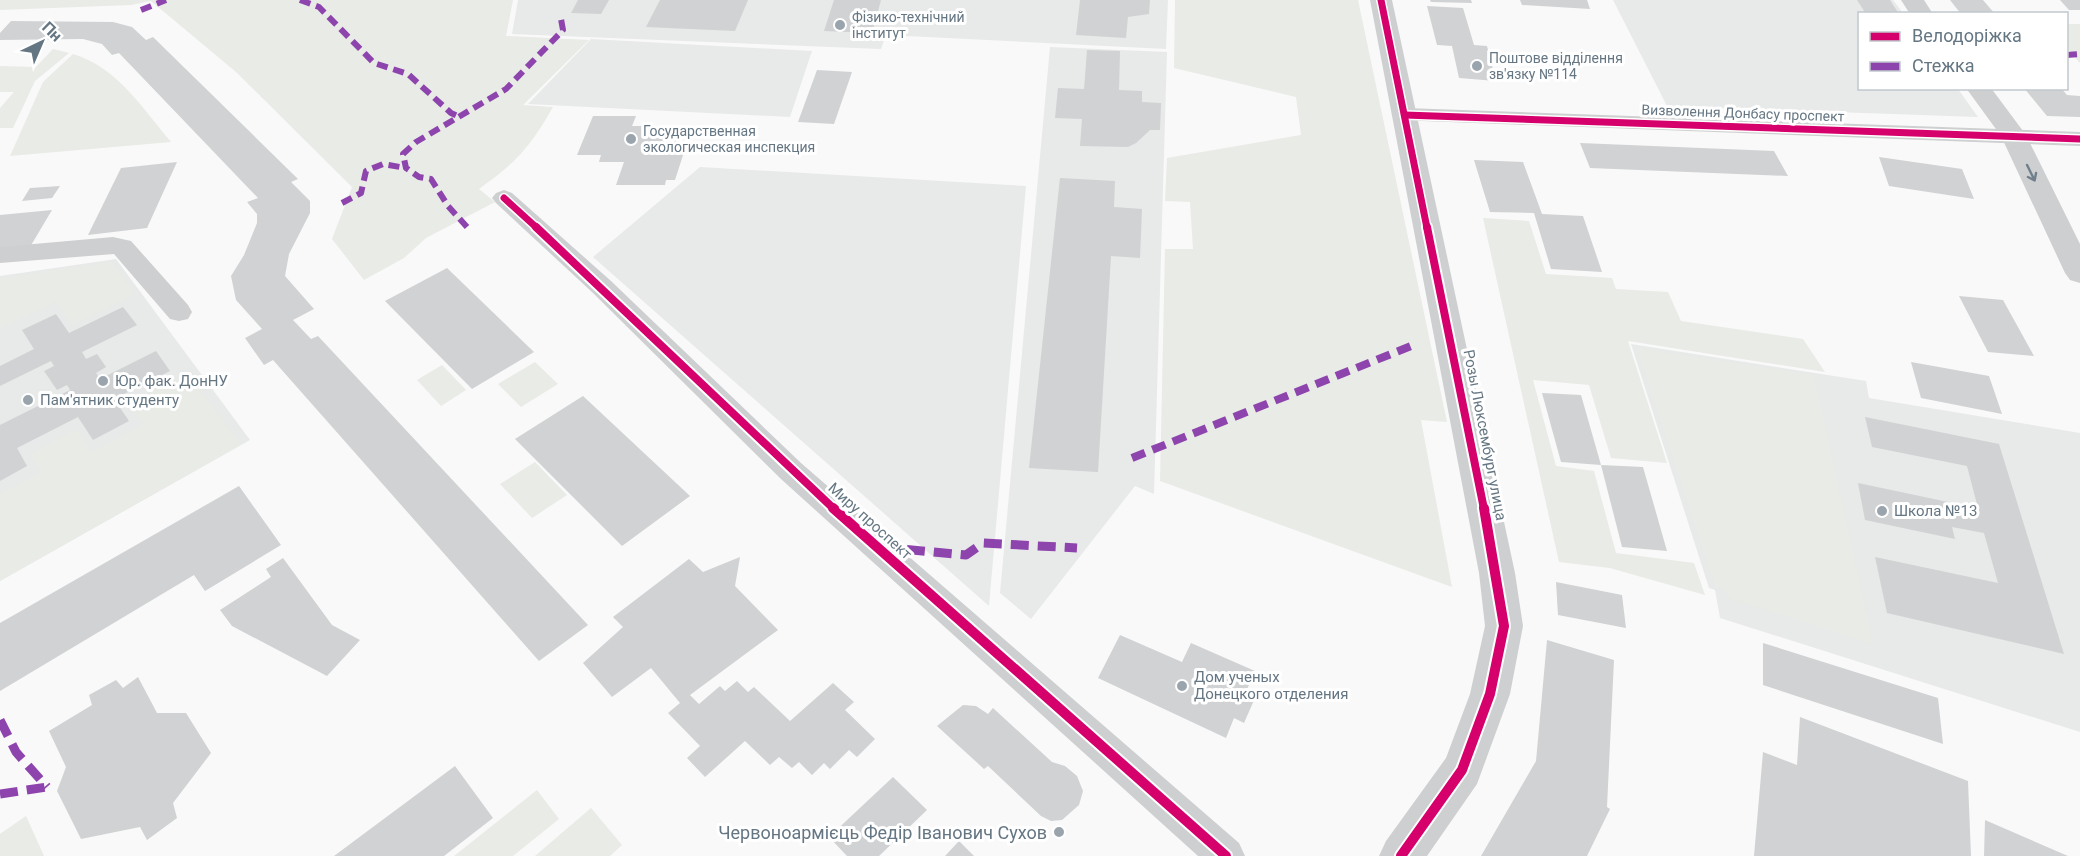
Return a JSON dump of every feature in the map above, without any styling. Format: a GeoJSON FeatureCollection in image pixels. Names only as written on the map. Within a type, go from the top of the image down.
{"type":"FeatureCollection","features":[{"type":"Feature","properties":{"kind":"street","name":"Розы Люксембург улица"},"geometry":{"type":"LineString","coordinates":[[1381,0],[1497,573],[1504,626],[1490,694],[1462,770],[1401,856]]}},
{"type":"Feature","properties":{"kind":"street"},"geometry":{"type":"LineString","coordinates":[[1979,90],[2013,135],[2080,273]]}},
{"type":"Feature","properties":{"kind":"street","name":"Визволення Донбасу проспект"},"geometry":{"type":"LineString","coordinates":[[1405,115],[2080,139]]}},
{"type":"Feature","properties":{"kind":"street","name":"Миру проспект"},"geometry":{"type":"LineString","coordinates":[[504,198],[602,287],[791,471],[1226,856]]}},
{"type":"Feature","properties":{"kind":"street"},"geometry":{"type":"LineString","coordinates":[[0,255],[113,245],[122,247],[179,312]]}},
{"type":"Feature","properties":{"kind":"shaded area"},"geometry":{"type":"Polygon","coordinates":[[[0,0],[513,0],[506,36],[589,40],[523,105],[553,107],[522,153],[479,189],[495,202],[426,238],[404,258],[364,280],[332,239],[352,187],[236,72],[151,1],[131,5],[0,10],[0,0]]]}},
{"type":"Feature","properties":{"kind":"shaded area","name":"Фізико-технічний інститут"},"geometry":{"type":"Polygon","coordinates":[[[518,0],[1168,0],[1166,49],[886,35],[881,49],[512,34],[518,0]]]}},
{"type":"Feature","properties":{"kind":"shaded area"},"geometry":{"type":"Polygon","coordinates":[[[1175,0],[1358,0],[1447,422],[1421,420],[1452,587],[1160,481],[1165,249],[1193,249],[1190,202],[1165,201],[1167,158],[1301,135],[1296,97],[1174,68],[1175,0]]]}},
{"type":"Feature","properties":{"kind":"shaded area"},"geometry":{"type":"Polygon","coordinates":[[[1613,0],[1893,0],[1902,12],[1858,12],[1858,90],[1959,90],[1978,117],[1667,106],[1613,0]]]}},
{"type":"Feature","properties":{"kind":"shaded area"},"geometry":{"type":"Polygon","coordinates":[[[2068,24],[2080,24],[2080,63],[2068,49],[2068,24]]]}},
{"type":"Feature","properties":{"kind":"shaded area"},"geometry":{"type":"Polygon","coordinates":[[[591,39],[812,51],[790,117],[528,104],[591,39]]]}},
{"type":"Feature","properties":{"kind":"shaded area"},"geometry":{"type":"Polygon","coordinates":[[[1050,47],[1167,52],[1154,494],[1135,486],[1031,619],[1000,593],[1050,47]]]}},
{"type":"Feature","properties":{"kind":"shaded area"},"geometry":{"type":"Polygon","coordinates":[[[53,49],[69,53],[35,81],[13,128],[0,128],[0,108],[14,92],[0,92],[0,66],[36,67],[53,49]]]}},
{"type":"Feature","properties":{"kind":"shaded area"},"geometry":{"type":"Polygon","coordinates":[[[73,54],[89,60],[116,79],[128,90],[171,142],[10,156],[43,82],[73,54]]]}},
{"type":"Feature","properties":{"kind":"shaded area"},"geometry":{"type":"Polygon","coordinates":[[[700,167],[1026,186],[989,606],[593,257],[700,167]]]}},
{"type":"Feature","properties":{"kind":"shaded area"},"geometry":{"type":"Polygon","coordinates":[[[1483,218],[1529,221],[1546,274],[1612,278],[1616,289],[1668,292],[1681,321],[1803,339],[1825,372],[1628,341],[1667,463],[1611,458],[1589,385],[1533,380],[1556,466],[1594,471],[1616,553],[1694,563],[1705,595],[1610,568],[1559,562],[1483,218]]]}},
{"type":"Feature","properties":{"kind":"shaded area","name":"Юр. фак. ДонНУ"},"geometry":{"type":"Polygon","coordinates":[[[116,259],[250,440],[0,581],[0,276],[116,259]]]}},
{"type":"Feature","properties":{"kind":"shaded area"},"geometry":{"type":"Polygon","coordinates":[[[112,262],[135,294],[72,325],[56,302],[0,328],[0,278],[112,262]]]}},
{"type":"Feature","properties":{"kind":"shaded area","name":"Школа №13"},"geometry":{"type":"Polygon","coordinates":[[[1631,344],[1866,381],[1869,398],[2080,433],[2080,732],[1720,618],[1715,590],[1709,588],[1631,344]]]}},
{"type":"Feature","properties":{"kind":"shaded area"},"geometry":{"type":"Polygon","coordinates":[[[1637,348],[1814,375],[1873,644],[1728,598],[1725,589],[1715,586],[1637,348]]]}},
{"type":"Feature","properties":{"kind":"shaded area"},"geometry":{"type":"Polygon","coordinates":[[[535,362],[558,384],[521,407],[498,384],[535,362]]]}},
{"type":"Feature","properties":{"kind":"shaded area"},"geometry":{"type":"Polygon","coordinates":[[[442,365],[466,390],[441,406],[417,380],[442,365]]]}},
{"type":"Feature","properties":{"kind":"shaded area"},"geometry":{"type":"Polygon","coordinates":[[[187,374],[242,444],[0,581],[0,494],[41,472],[30,454],[77,429],[91,452],[144,424],[131,403],[187,374]]]}},
{"type":"Feature","properties":{"kind":"shaded area"},"geometry":{"type":"Polygon","coordinates":[[[535,462],[567,495],[532,518],[500,484],[535,462]]]}},
{"type":"Feature","properties":{"kind":"shaded area"},"geometry":{"type":"Polygon","coordinates":[[[537,790],[559,819],[513,856],[454,856],[537,790]]]}},
{"type":"Feature","properties":{"kind":"shaded area"},"geometry":{"type":"Polygon","coordinates":[[[591,808],[622,845],[610,856],[535,856],[591,808]]]}},
{"type":"Feature","properties":{"kind":"shaded area"},"geometry":{"type":"Polygon","coordinates":[[[26,816],[44,856],[0,856],[0,834],[26,816]]]}},
{"type":"Feature","properties":{"kind":"building"},"geometry":{"type":"Polygon","coordinates":[[[578,0],[609,0],[601,14],[571,13],[578,0]]]}},
{"type":"Feature","properties":{"kind":"building"},"geometry":{"type":"Polygon","coordinates":[[[660,0],[748,0],[735,31],[646,27],[660,0]]]}},
{"type":"Feature","properties":{"kind":"building"},"geometry":{"type":"Polygon","coordinates":[[[834,0],[881,0],[872,33],[824,31],[834,0]]]}},
{"type":"Feature","properties":{"kind":"building"},"geometry":{"type":"Polygon","coordinates":[[[1080,0],[1150,0],[1149,14],[1128,17],[1126,38],[1076,35],[1080,0]]]}},
{"type":"Feature","properties":{"kind":"building"},"geometry":{"type":"Polygon","coordinates":[[[1430,0],[1471,0],[1472,3],[1431,2],[1430,0]]]}},
{"type":"Feature","properties":{"kind":"building"},"geometry":{"type":"Polygon","coordinates":[[[1520,0],[1587,0],[1590,9],[1522,5],[1520,0]]]}},
{"type":"Feature","properties":{"kind":"building"},"geometry":{"type":"Polygon","coordinates":[[[1857,0],[1890,0],[1898,12],[1865,12],[1857,0]]]}},
{"type":"Feature","properties":{"kind":"building"},"geometry":{"type":"Polygon","coordinates":[[[1950,0],[1983,0],[1993,12],[1959,12],[1950,0]]]}},
{"type":"Feature","properties":{"kind":"building"},"geometry":{"type":"Polygon","coordinates":[[[2060,0],[2080,0],[2080,10],[2069,10],[2060,0]]]}},
{"type":"Feature","properties":{"kind":"building"},"geometry":{"type":"Polygon","coordinates":[[[1427,6],[1463,8],[1474,45],[1487,46],[1496,81],[1459,78],[1452,46],[1437,45],[1427,6]]]}},
{"type":"Feature","properties":{"kind":"building"},"geometry":{"type":"Polygon","coordinates":[[[11,21],[113,22],[132,27],[146,40],[153,37],[298,179],[291,182],[310,201],[310,213],[289,254],[285,276],[314,309],[293,320],[311,339],[318,336],[588,625],[539,661],[273,360],[264,365],[245,338],[262,329],[236,300],[231,276],[244,255],[257,223],[257,214],[247,202],[258,198],[119,53],[112,55],[102,44],[83,39],[0,40],[0,33],[11,21]]]}},
{"type":"Feature","properties":{"kind":"building"},"geometry":{"type":"Polygon","coordinates":[[[1087,50],[1120,51],[1119,90],[1142,91],[1142,102],[1161,103],[1160,130],[1150,130],[1128,147],[1080,146],[1082,119],[1055,118],[1058,88],[1084,89],[1087,50]]]}},
{"type":"Feature","properties":{"kind":"building"},"geometry":{"type":"Polygon","coordinates":[[[817,70],[852,72],[834,124],[798,122],[817,70]]]}},
{"type":"Feature","properties":{"kind":"building"},"geometry":{"type":"Polygon","coordinates":[[[2026,90],[2063,90],[2067,95],[2080,96],[2080,117],[2047,116],[2026,90]]]}},
{"type":"Feature","properties":{"kind":"building","name":"Государственная экологическая инспекция"},"geometry":{"type":"Polygon","coordinates":[[[593,116],[636,116],[632,126],[683,126],[675,152],[684,152],[675,180],[666,180],[665,185],[616,185],[624,162],[599,162],[601,155],[577,155],[593,116]]]}},
{"type":"Feature","properties":{"kind":"building"},"geometry":{"type":"Polygon","coordinates":[[[1580,143],[1774,151],[1788,176],[1590,168],[1580,143]]]}},
{"type":"Feature","properties":{"kind":"building"},"geometry":{"type":"Polygon","coordinates":[[[1879,157],[1962,169],[1974,199],[1889,186],[1879,157]]]}},
{"type":"Feature","properties":{"kind":"building"},"geometry":{"type":"Polygon","coordinates":[[[1474,160],[1523,162],[1542,214],[1583,216],[1602,272],[1551,269],[1534,213],[1490,212],[1474,160]]]}},
{"type":"Feature","properties":{"kind":"building"},"geometry":{"type":"Polygon","coordinates":[[[177,162],[147,228],[88,235],[121,168],[177,162]]]}},
{"type":"Feature","properties":{"kind":"building"},"geometry":{"type":"Polygon","coordinates":[[[1060,178],[1115,181],[1114,207],[1142,209],[1140,258],[1111,256],[1098,472],[1029,468],[1060,178]]]}},
{"type":"Feature","properties":{"kind":"building"},"geometry":{"type":"Polygon","coordinates":[[[60,186],[52,198],[22,201],[30,188],[60,186]]]}},
{"type":"Feature","properties":{"kind":"building"},"geometry":{"type":"Polygon","coordinates":[[[52,210],[30,247],[0,250],[0,215],[52,210]]]}},
{"type":"Feature","properties":{"kind":"building"},"geometry":{"type":"Polygon","coordinates":[[[447,268],[534,352],[472,389],[385,301],[447,268]]]}},
{"type":"Feature","properties":{"kind":"building"},"geometry":{"type":"Polygon","coordinates":[[[1959,296],[2003,300],[2034,356],[1988,352],[1959,296]]]}},
{"type":"Feature","properties":{"kind":"building"},"geometry":{"type":"Polygon","coordinates":[[[123,307],[137,325],[82,352],[86,359],[97,354],[106,367],[96,373],[100,379],[156,351],[170,371],[114,399],[129,421],[93,440],[78,417],[17,448],[27,466],[0,481],[0,425],[70,390],[67,385],[57,390],[44,371],[54,366],[51,361],[0,386],[0,366],[34,349],[22,330],[56,314],[69,333],[123,307]]]}},
{"type":"Feature","properties":{"kind":"building"},"geometry":{"type":"Polygon","coordinates":[[[1911,362],[1989,376],[2002,414],[1921,398],[1911,362]]]}},
{"type":"Feature","properties":{"kind":"building"},"geometry":{"type":"Polygon","coordinates":[[[1542,393],[1581,395],[1601,465],[1561,462],[1542,393]]]}},
{"type":"Feature","properties":{"kind":"building"},"geometry":{"type":"Polygon","coordinates":[[[583,396],[690,496],[622,546],[515,439],[583,396]]]}},
{"type":"Feature","properties":{"kind":"building"},"geometry":{"type":"Polygon","coordinates":[[[1865,417],[1999,444],[2064,654],[1887,613],[1875,557],[1998,583],[1984,533],[1952,527],[1955,539],[1865,520],[1858,483],[1948,502],[1949,506],[1979,512],[1967,466],[1872,447],[1865,417]]]}},
{"type":"Feature","properties":{"kind":"building"},"geometry":{"type":"Polygon","coordinates":[[[1601,465],[1643,467],[1667,551],[1622,547],[1601,465]]]}},
{"type":"Feature","properties":{"kind":"building"},"geometry":{"type":"Polygon","coordinates":[[[239,486],[281,545],[205,591],[194,575],[0,691],[0,623],[239,486]]]}},
{"type":"Feature","properties":{"kind":"building"},"geometry":{"type":"Polygon","coordinates":[[[740,557],[735,586],[778,630],[690,695],[699,704],[720,686],[725,691],[737,681],[748,692],[754,687],[790,721],[833,683],[854,702],[845,710],[875,739],[857,757],[849,750],[830,769],[824,763],[812,775],[799,762],[792,768],[779,757],[770,765],[745,741],[705,777],[687,758],[700,746],[668,713],[680,703],[651,668],[612,697],[583,663],[623,627],[613,617],[689,559],[703,572],[740,557]]]}},
{"type":"Feature","properties":{"kind":"building"},"geometry":{"type":"Polygon","coordinates":[[[283,558],[332,625],[360,640],[327,676],[232,626],[220,610],[271,577],[266,569],[283,558]]]}},
{"type":"Feature","properties":{"kind":"building"},"geometry":{"type":"Polygon","coordinates":[[[1556,582],[1622,595],[1626,628],[1558,615],[1556,582]]]}},
{"type":"Feature","properties":{"kind":"building","name":"Дом ученых Донецкого отделения"},"geometry":{"type":"Polygon","coordinates":[[[1120,635],[1182,662],[1191,643],[1255,671],[1245,694],[1255,698],[1244,723],[1234,718],[1226,738],[1098,678],[1120,635]]]}},
{"type":"Feature","properties":{"kind":"building"},"geometry":{"type":"Polygon","coordinates":[[[1547,640],[1614,660],[1607,807],[1610,809],[1587,856],[1481,856],[1536,761],[1547,640]]]}},
{"type":"Feature","properties":{"kind":"building"},"geometry":{"type":"Polygon","coordinates":[[[1763,643],[1938,698],[1943,744],[1763,685],[1763,643]]]}},
{"type":"Feature","properties":{"kind":"building"},"geometry":{"type":"Polygon","coordinates":[[[138,677],[157,713],[186,713],[211,753],[173,803],[177,818],[147,840],[140,827],[81,839],[57,791],[66,767],[49,731],[92,705],[89,695],[116,680],[123,688],[138,677]]]}},
{"type":"Feature","properties":{"kind":"building"},"geometry":{"type":"Polygon","coordinates":[[[963,705],[976,706],[988,714],[993,708],[1052,762],[1065,766],[1077,776],[1083,791],[1079,805],[1062,820],[1051,821],[1041,816],[988,766],[984,769],[937,726],[963,705]]]}},
{"type":"Feature","properties":{"kind":"building"},"geometry":{"type":"Polygon","coordinates":[[[1800,717],[1968,781],[1971,856],[1754,856],[1763,752],[1797,765],[1800,717]]]}},
{"type":"Feature","properties":{"kind":"building"},"geometry":{"type":"Polygon","coordinates":[[[455,766],[493,818],[444,856],[334,856],[455,766]]]}},
{"type":"Feature","properties":{"kind":"building"},"geometry":{"type":"Polygon","coordinates":[[[893,777],[927,810],[879,856],[847,856],[829,837],[893,777]]]}},
{"type":"Feature","properties":{"kind":"building"},"geometry":{"type":"Polygon","coordinates":[[[1985,820],[2068,856],[1984,856],[1985,820]]]}},
{"type":"Feature","properties":{"kind":"building"},"geometry":{"type":"Polygon","coordinates":[[[959,841],[974,856],[945,856],[959,841]]]}},
{"type":"Feature","properties":{"kind":"marked path"},"geometry":{"type":"LineString","coordinates":[[141,10],[166,0]]}},
{"type":"Feature","properties":{"kind":"marked path"},"geometry":{"type":"LineString","coordinates":[[300,0],[319,7],[337,28],[357,43],[374,63],[408,74],[451,113],[460,117]]}},
{"type":"Feature","properties":{"kind":"marked path"},"geometry":{"type":"LineString","coordinates":[[467,227],[448,206],[431,179],[419,177],[406,168],[403,154],[416,142],[506,89],[563,30],[561,19]]}},
{"type":"Feature","properties":{"kind":"marked path"},"geometry":{"type":"LineString","coordinates":[[2068,55],[2080,54]]}},
{"type":"Feature","properties":{"kind":"marked path"},"geometry":{"type":"LineString","coordinates":[[342,203],[361,193],[366,171],[383,164],[406,168]]}},
{"type":"Feature","properties":{"kind":"marked path"},"geometry":{"type":"LineString","coordinates":[[1132,458],[1416,344]]}},
{"type":"Feature","properties":{"kind":"marked path"},"geometry":{"type":"LineString","coordinates":[[880,547],[966,555],[983,543],[1077,548]]}},
{"type":"Feature","properties":{"kind":"marked path"},"geometry":{"type":"LineString","coordinates":[[0,720],[16,752],[47,787]]}},
{"type":"Feature","properties":{"kind":"marked path"},"geometry":{"type":"LineString","coordinates":[[0,794],[47,787]]}},
{"type":"Feature","properties":{"kind":"cycle path"},"geometry":{"type":"LineString","coordinates":[[1381,0],[1497,573],[1504,626],[1490,694],[1462,770],[1401,856]]}},
{"type":"Feature","properties":{"kind":"cycle path"},"geometry":{"type":"LineString","coordinates":[[1405,115],[2080,139]]}},
{"type":"Feature","properties":{"kind":"cycle path"},"geometry":{"type":"LineString","coordinates":[[504,198],[602,287],[791,471],[1226,856]]}},
{"type":"Feature","properties":{"kind":"place","name":"Фізико-технічний інститут"},"geometry":{"type":"Point","coordinates":[840,25]}},
{"type":"Feature","properties":{"kind":"place","name":"Поштове відділення зв'язку №114"},"geometry":{"type":"Point","coordinates":[1477,66]}},
{"type":"Feature","properties":{"kind":"place","name":"Государственная экологическая инспекция"},"geometry":{"type":"Point","coordinates":[631,139]}},
{"type":"Feature","properties":{"kind":"place","name":"Юр. фак. ДонНУ"},"geometry":{"type":"Point","coordinates":[103,381]}},
{"type":"Feature","properties":{"kind":"place","name":"Пам'ятник студенту"},"geometry":{"type":"Point","coordinates":[28,400]}},
{"type":"Feature","properties":{"kind":"place","name":"Школа №13"},"geometry":{"type":"Point","coordinates":[1882,511]}},
{"type":"Feature","properties":{"kind":"place","name":"Дом ученых Донецкого отделения"},"geometry":{"type":"Point","coordinates":[1182,686]}},
{"type":"Feature","properties":{"kind":"place","name":"Червоноармієць Федір Іванович Сухов"},"geometry":{"type":"Point","coordinates":[1059,832]}}]}
